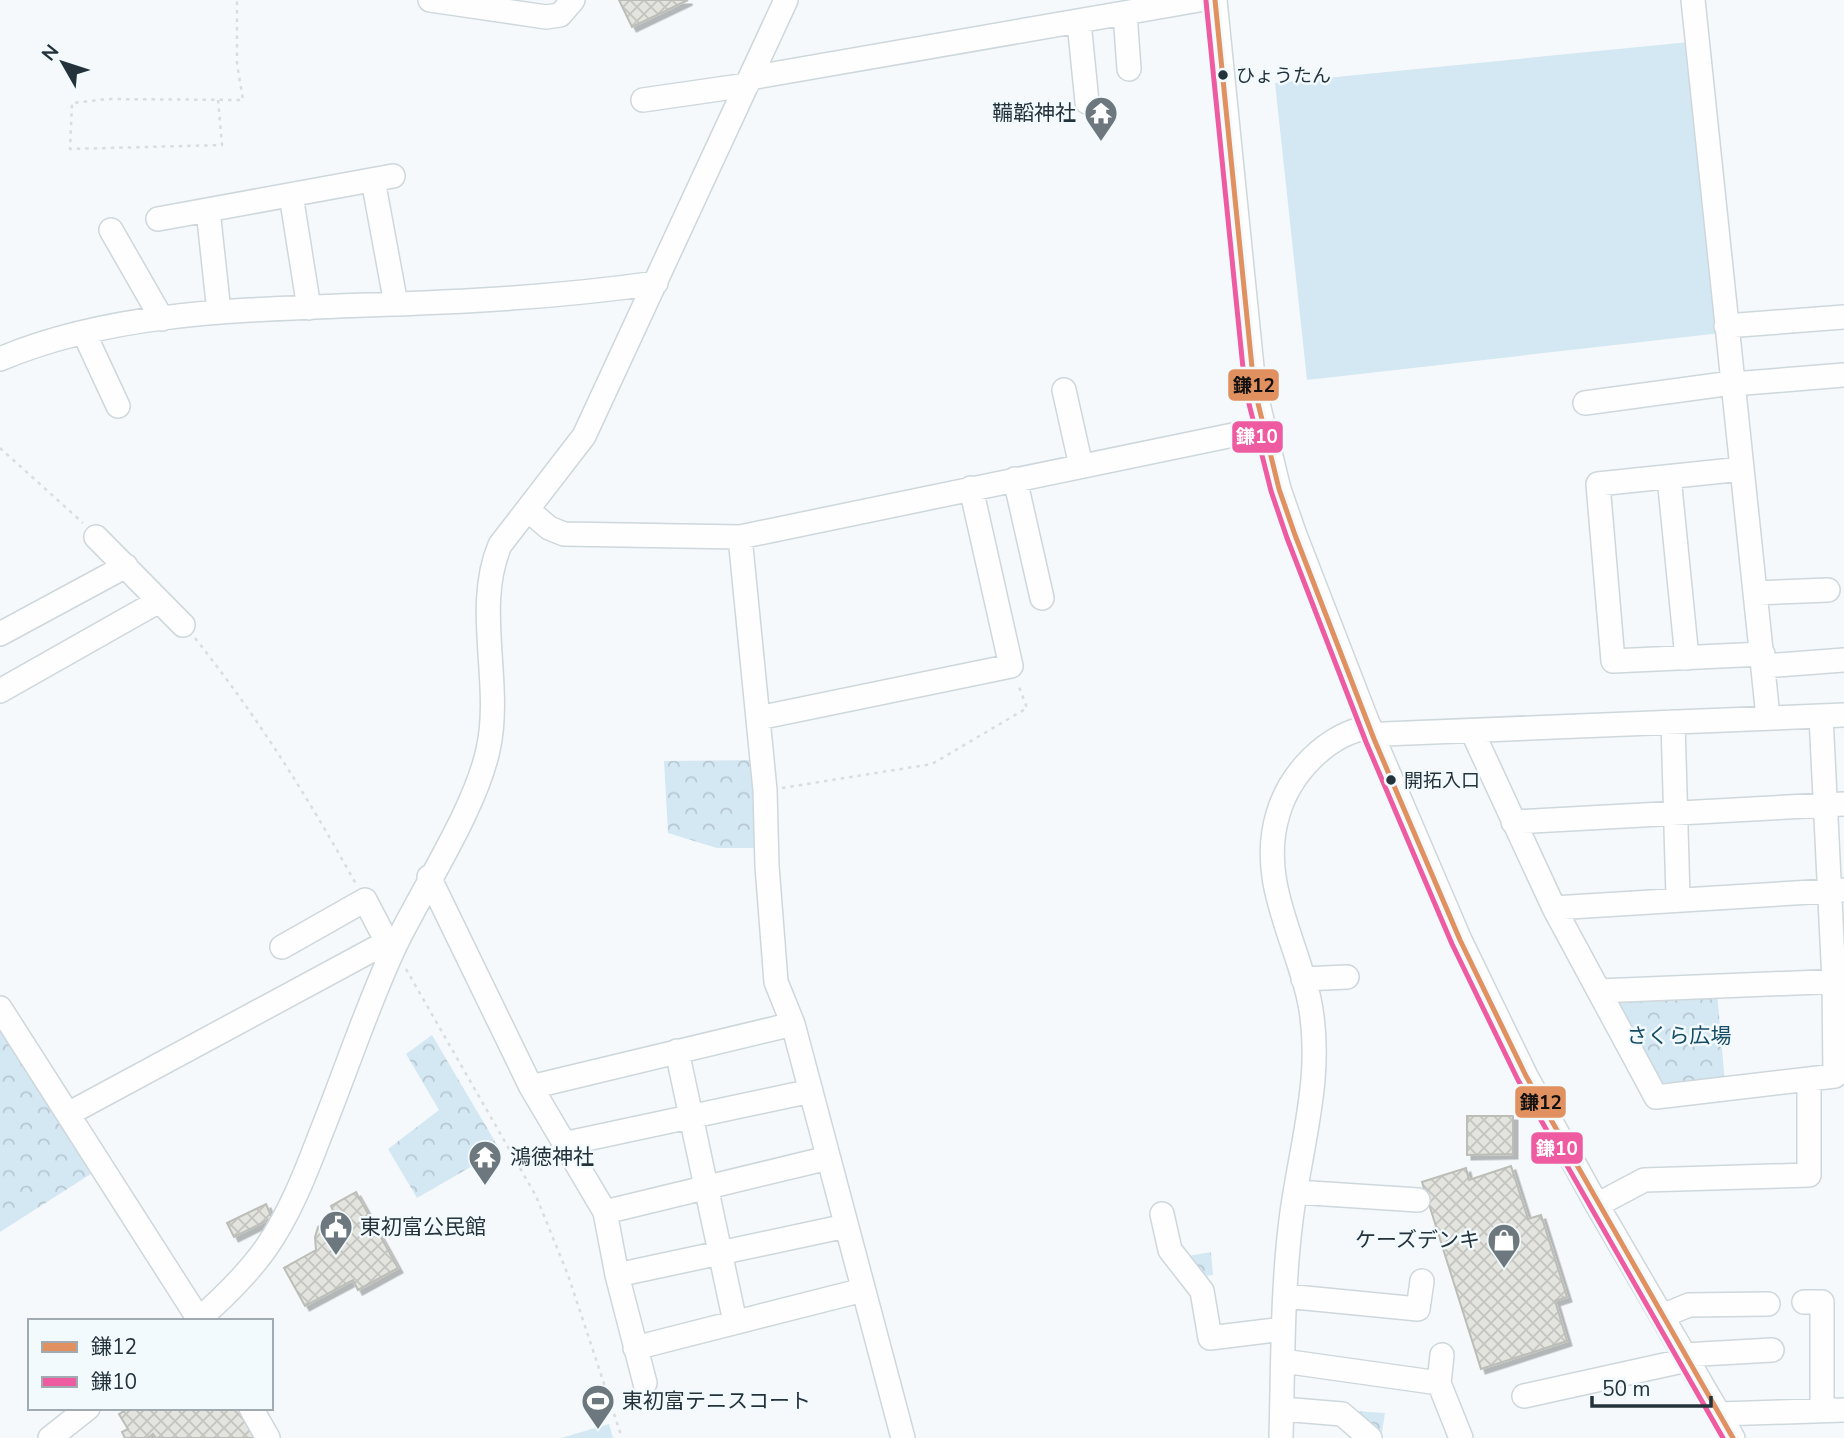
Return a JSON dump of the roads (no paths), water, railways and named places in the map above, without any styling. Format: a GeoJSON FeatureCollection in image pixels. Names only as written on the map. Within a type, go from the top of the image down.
{"type":"FeatureCollection","features":[{"type":"Feature","properties":{"kind":"street"},"geometry":{"type":"LineString","coordinates":[[429,0],[546,16],[560,15],[573,0]]}},
{"type":"Feature","properties":{"kind":"street"},"geometry":{"type":"LineString","coordinates":[[200,1319],[232,1289],[266,1247],[294,1198],[391,945],[478,782],[489,749],[492,709],[492,565],[500,545],[584,436],[786,0]]}},
{"type":"Feature","properties":{"kind":"street"},"geometry":{"type":"LineString","coordinates":[[643,100],[1199,0]]}},
{"type":"Feature","properties":{"kind":"street"},"geometry":{"type":"LineString","coordinates":[[1216,0],[1247,340],[1262,429],[1294,535],[1372,733],[1460,940],[1526,1076],[1597,1205],[1733,1438]]}},
{"type":"Feature","properties":{"kind":"street"},"geometry":{"type":"LineString","coordinates":[[1693,0],[1768,717]]}},
{"type":"Feature","properties":{"kind":"street"},"geometry":{"type":"LineString","coordinates":[[1125,13],[1129,69]]}},
{"type":"Feature","properties":{"kind":"street"},"geometry":{"type":"LineString","coordinates":[[1079,22],[1087,102]]}},
{"type":"Feature","properties":{"kind":"street"},"geometry":{"type":"LineString","coordinates":[[158,219],[383,178],[396,304]]}},
{"type":"Feature","properties":{"kind":"street"},"geometry":{"type":"LineString","coordinates":[[291,195],[309,308]]}},
{"type":"Feature","properties":{"kind":"street"},"geometry":{"type":"LineString","coordinates":[[208,210],[219,312]]}},
{"type":"Feature","properties":{"kind":"street"},"geometry":{"type":"LineString","coordinates":[[111,230],[162,319]]}},
{"type":"Feature","properties":{"kind":"street"},"geometry":{"type":"LineString","coordinates":[[0,359],[84,333],[219,312],[585,292],[656,284]]}},
{"type":"Feature","properties":{"kind":"street"},"geometry":{"type":"LineString","coordinates":[[1726,327],[1844,317]]}},
{"type":"Feature","properties":{"kind":"street"},"geometry":{"type":"LineString","coordinates":[[84,333],[118,406]]}},
{"type":"Feature","properties":{"kind":"street"},"geometry":{"type":"LineString","coordinates":[[1585,402],[1732,383],[1844,375]]}},
{"type":"Feature","properties":{"kind":"street"},"geometry":{"type":"LineString","coordinates":[[1064,390],[1081,466]]}},
{"type":"Feature","properties":{"kind":"street"},"geometry":{"type":"LineString","coordinates":[[528,510],[549,528],[564,534],[740,537],[1262,429]]}},
{"type":"Feature","properties":{"kind":"street"},"geometry":{"type":"LineString","coordinates":[[1742,469],[1598,484],[1613,661],[1687,658],[1844,660]]}},
{"type":"Feature","properties":{"kind":"street"},"geometry":{"type":"LineString","coordinates":[[1669,477],[1687,658]]}},
{"type":"Feature","properties":{"kind":"street"},"geometry":{"type":"LineString","coordinates":[[1015,479],[1042,598]]}},
{"type":"Feature","properties":{"kind":"street"},"geometry":{"type":"LineString","coordinates":[[758,718],[1011,666],[971,488]]}},
{"type":"Feature","properties":{"kind":"street"},"geometry":{"type":"LineString","coordinates":[[96,537],[183,625]]}},
{"type":"Feature","properties":{"kind":"street"},"geometry":{"type":"LineString","coordinates":[[740,537],[765,790],[767,866],[776,982],[793,1024],[903,1438]]}},
{"type":"Feature","properties":{"kind":"street"},"geometry":{"type":"LineString","coordinates":[[0,634],[125,566]]}},
{"type":"Feature","properties":{"kind":"street"},"geometry":{"type":"LineString","coordinates":[[1756,593],[1828,590]]}},
{"type":"Feature","properties":{"kind":"street"},"geometry":{"type":"LineString","coordinates":[[2,685],[159,601]]}},
{"type":"Feature","properties":{"kind":"street"},"geometry":{"type":"LineString","coordinates":[[1281,1438],[1285,1296],[1296,1192],[1312,1106],[1314,1044],[1309,1000],[1296,949],[1276,895],[1271,871],[1271,848],[1278,814],[1288,789],[1323,749],[1353,730],[1384,734],[1833,715],[1839,981],[1839,1060],[1835,1076],[1656,1097],[1554,908],[1472,731]]}},
{"type":"Feature","properties":{"kind":"street"},"geometry":{"type":"LineString","coordinates":[[1673,722],[1678,898]]}},
{"type":"Feature","properties":{"kind":"street"},"geometry":{"type":"LineString","coordinates":[[1513,822],[1835,804]]}},
{"type":"Feature","properties":{"kind":"street"},"geometry":{"type":"LineString","coordinates":[[429,877],[531,1087],[604,1212],[645,1383]]}},
{"type":"Feature","properties":{"kind":"street"},"geometry":{"type":"LineString","coordinates":[[1554,908],[1678,898],[1837,890]]}},
{"type":"Feature","properties":{"kind":"street"},"geometry":{"type":"LineString","coordinates":[[282,947],[365,900],[391,945]]}},
{"type":"Feature","properties":{"kind":"street"},"geometry":{"type":"LineString","coordinates":[[68,1114],[391,945]]}},
{"type":"Feature","properties":{"kind":"street"},"geometry":{"type":"LineString","coordinates":[[1303,979],[1347,977]]}},
{"type":"Feature","properties":{"kind":"street"},"geometry":{"type":"LineString","coordinates":[[1599,991],[1839,981]]}},
{"type":"Feature","properties":{"kind":"street"},"geometry":{"type":"LineString","coordinates":[[0,1008],[198,1319]]}},
{"type":"Feature","properties":{"kind":"street"},"geometry":{"type":"LineString","coordinates":[[531,1087],[793,1024]]}},
{"type":"Feature","properties":{"kind":"street"},"geometry":{"type":"LineString","coordinates":[[677,1051],[735,1322]]}},
{"type":"Feature","properties":{"kind":"street"},"geometry":{"type":"LineString","coordinates":[[1597,1205],[1644,1180],[1809,1175],[1809,1079]]}},
{"type":"Feature","properties":{"kind":"street"},"geometry":{"type":"LineString","coordinates":[[563,1144],[811,1091]]}},
{"type":"Feature","properties":{"kind":"street"},"geometry":{"type":"LineString","coordinates":[[604,1212],[828,1158]]}},
{"type":"Feature","properties":{"kind":"street"},"geometry":{"type":"LineString","coordinates":[[1296,1192],[1418,1200]]}},
{"type":"Feature","properties":{"kind":"street"},"geometry":{"type":"LineString","coordinates":[[1162,1214],[1170,1250],[1202,1291],[1210,1338],[1283,1329]]}},
{"type":"Feature","properties":{"kind":"street"},"geometry":{"type":"LineString","coordinates":[[617,1275],[846,1226]]}},
{"type":"Feature","properties":{"kind":"street"},"geometry":{"type":"LineString","coordinates":[[1285,1296],[1418,1309],[1422,1281]]}},
{"type":"Feature","properties":{"kind":"street"},"geometry":{"type":"LineString","coordinates":[[635,1348],[863,1290]]}},
{"type":"Feature","properties":{"kind":"street"},"geometry":{"type":"LineString","coordinates":[[1720,1414],[1833,1410],[1822,1302],[1804,1303]]}},
{"type":"Feature","properties":{"kind":"street"},"geometry":{"type":"LineString","coordinates":[[1662,1316],[1689,1305],[1768,1304]]}},
{"type":"Feature","properties":{"kind":"street"},"geometry":{"type":"LineString","coordinates":[[1524,1396],[1685,1357],[1772,1350]]}},
{"type":"Feature","properties":{"kind":"street"},"geometry":{"type":"LineString","coordinates":[[1442,1355],[1439,1382],[1461,1438]]}},
{"type":"Feature","properties":{"kind":"street"},"geometry":{"type":"LineString","coordinates":[[1283,1361],[1439,1382]]}},
{"type":"Feature","properties":{"kind":"street"},"geometry":{"type":"LineString","coordinates":[[1282,1409],[1342,1414],[1370,1438]]}},
{"type":"Feature","properties":{"kind":"street"},"geometry":{"type":"LineString","coordinates":[[50,1438],[85,1410]]}},
{"type":"Feature","properties":{"kind":"street"},"geometry":{"type":"LineString","coordinates":[[252,1410],[268,1438]]}},
{"type":"Feature","properties":{"kind":"place","name":"ひょうたん"},"geometry":{"type":"Point","coordinates":[1223,75]}},
{"type":"Feature","properties":{"kind":"place","name":"鞴韜神社"},"geometry":{"type":"Point","coordinates":[1101,143]}},
{"type":"Feature","properties":{"kind":"place","name":"開拓入口"},"geometry":{"type":"Point","coordinates":[1391,780]}},
{"type":"Feature","properties":{"kind":"place","name":"鴻徳神社"},"geometry":{"type":"Point","coordinates":[485,1187]}},
{"type":"Feature","properties":{"kind":"place","name":"東初富公民館"},"geometry":{"type":"Point","coordinates":[336,1257]}},
{"type":"Feature","properties":{"kind":"place","name":"ケーズデンキ"},"geometry":{"type":"Point","coordinates":[1504,1270]}},
{"type":"Feature","properties":{"kind":"place","name":"東初富テニスコート"},"geometry":{"type":"Point","coordinates":[598,1431]}},
{"type":"Feature","properties":{"kind":"park label","name":"さくら広場"},"geometry":{"type":"Point","coordinates":[1679,1036]}}]}
